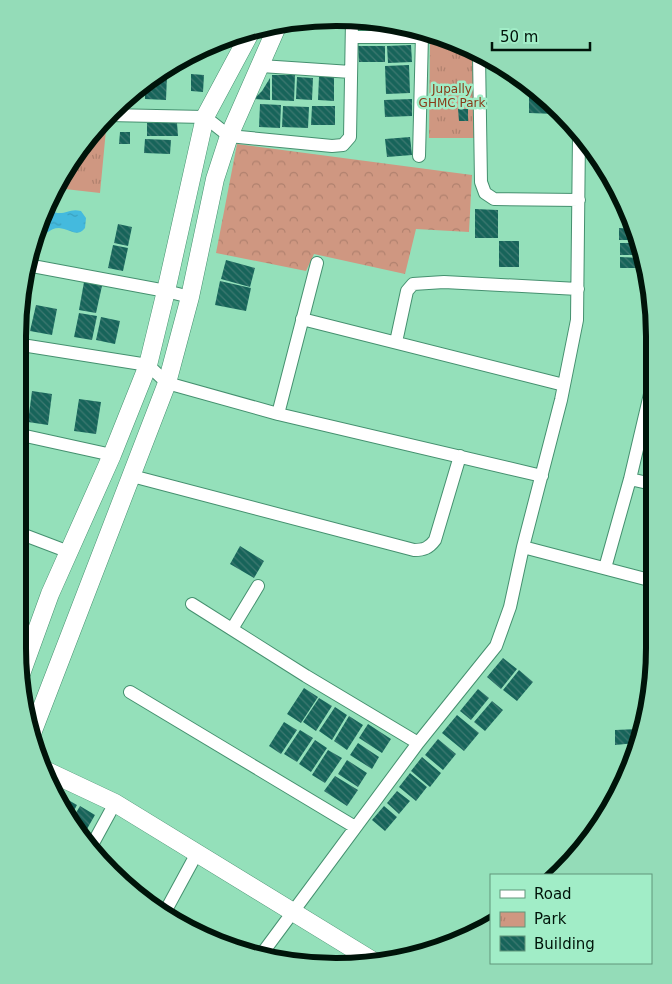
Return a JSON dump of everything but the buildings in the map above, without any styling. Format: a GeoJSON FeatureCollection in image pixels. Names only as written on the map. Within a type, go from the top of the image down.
{"type":"FeatureCollection","features":[{"type":"Feature","properties":{"kind":"street"},"geometry":{"type":"LineString","coordinates":[[121,113],[205,117],[228,136],[332,146],[344,145],[350,137],[352,27]]}},
{"type":"Feature","properties":{"kind":"street"},"geometry":{"type":"LineString","coordinates":[[36,723],[167,383],[190,297],[215,179],[228,136],[275,32]]}},
{"type":"Feature","properties":{"kind":"street"},"geometry":{"type":"LineString","coordinates":[[352,37],[413,36]]}},
{"type":"Feature","properties":{"kind":"street"},"geometry":{"type":"LineString","coordinates":[[419,156],[426,40]]}},
{"type":"Feature","properties":{"kind":"street"},"geometry":{"type":"LineString","coordinates":[[27,659],[50,594],[112,455],[148,365],[205,117],[241,42]]}},
{"type":"Feature","properties":{"kind":"street"},"geometry":{"type":"LineString","coordinates":[[479,61],[481,182],[484,193],[494,199],[579,200]]}},
{"type":"Feature","properties":{"kind":"street"},"geometry":{"type":"LineString","coordinates":[[260,66],[351,72]]}},
{"type":"Feature","properties":{"kind":"street"},"geometry":{"type":"LineString","coordinates":[[266,949],[418,743],[496,646],[510,607],[523,547],[564,385],[577,320],[579,200],[585,151]]}},
{"type":"Feature","properties":{"kind":"street"},"geometry":{"type":"LineString","coordinates":[[278,414],[317,263]]}},
{"type":"Feature","properties":{"kind":"street"},"geometry":{"type":"LineString","coordinates":[[34,266],[190,297]]}},
{"type":"Feature","properties":{"kind":"street"},"geometry":{"type":"LineString","coordinates":[[396,342],[407,291],[413,284],[444,282],[578,289]]}},
{"type":"Feature","properties":{"kind":"street"},"geometry":{"type":"LineString","coordinates":[[302,319],[564,385]]}},
{"type":"Feature","properties":{"kind":"street"},"geometry":{"type":"LineString","coordinates":[[26,346],[148,365],[167,383],[278,414],[542,476]]}},
{"type":"Feature","properties":{"kind":"street"},"geometry":{"type":"LineString","coordinates":[[606,568],[646,411]]}},
{"type":"Feature","properties":{"kind":"street"},"geometry":{"type":"LineString","coordinates":[[26,436],[112,455]]}},
{"type":"Feature","properties":{"kind":"street"},"geometry":{"type":"LineString","coordinates":[[132,476],[404,547],[423,550],[431,546],[435,540],[460,456]]}},
{"type":"Feature","properties":{"kind":"street"},"geometry":{"type":"LineString","coordinates":[[630,478],[646,482]]}},
{"type":"Feature","properties":{"kind":"street"},"geometry":{"type":"LineString","coordinates":[[26,537],[69,552]]}},
{"type":"Feature","properties":{"kind":"street"},"geometry":{"type":"LineString","coordinates":[[523,547],[646,579]]}},
{"type":"Feature","properties":{"kind":"street"},"geometry":{"type":"LineString","coordinates":[[232,629],[258,586]]}},
{"type":"Feature","properties":{"kind":"street"},"geometry":{"type":"LineString","coordinates":[[192,604],[306,676],[418,743]]}},
{"type":"Feature","properties":{"kind":"street"},"geometry":{"type":"LineString","coordinates":[[130,692],[355,827]]}},
{"type":"Feature","properties":{"kind":"street"},"geometry":{"type":"LineString","coordinates":[[53,774],[115,803],[361,956]]}},
{"type":"Feature","properties":{"kind":"street"},"geometry":{"type":"LineString","coordinates":[[94,842],[115,803]]}},
{"type":"Feature","properties":{"kind":"street"},"geometry":{"type":"LineString","coordinates":[[167,908],[197,853]]}},
{"type":"Feature","properties":{"kind":"green space","name":"Jupally GHMC Park"},"geometry":{"type":"Polygon","coordinates":[[[430,41],[475,59],[475,138],[429,138],[430,41]]]}},
{"type":"Feature","properties":{"kind":"green space"},"geometry":{"type":"Polygon","coordinates":[[[105,130],[106,130],[100,193],[64,189],[78,164],[105,130]]]}},
{"type":"Feature","properties":{"kind":"green space"},"geometry":{"type":"Polygon","coordinates":[[[237,144],[472,175],[469,232],[416,229],[405,274],[314,254],[306,271],[216,253],[237,144]]]}},
{"type":"Feature","properties":{"kind":"water"},"geometry":{"type":"Polygon","coordinates":[[[76,210],[81,211],[86,218],[85,228],[82,231],[76,233],[56,228],[43,236],[52,212],[62,213],[76,210]]]}}]}
